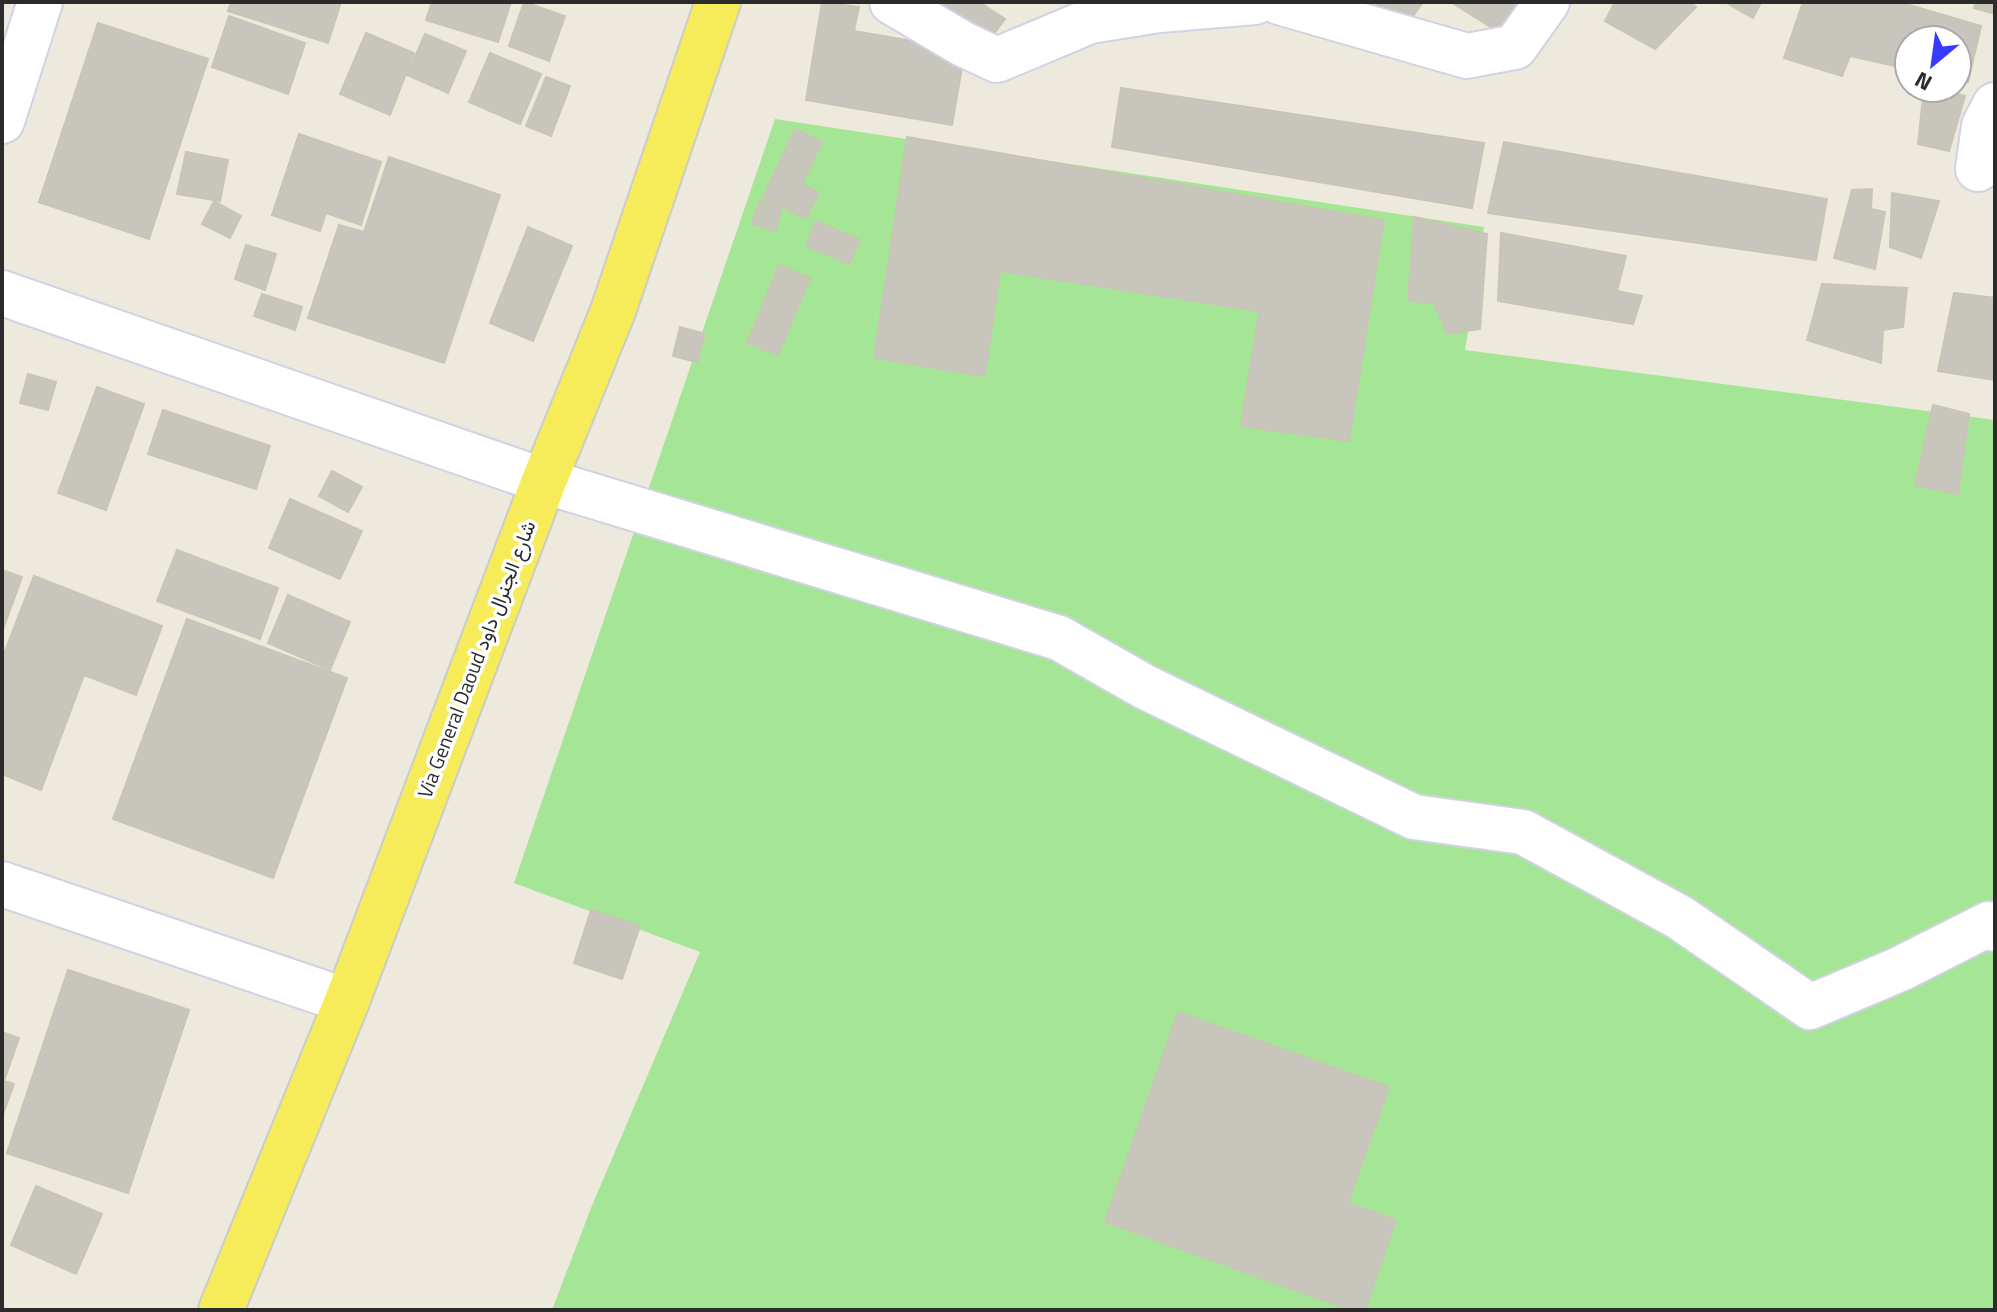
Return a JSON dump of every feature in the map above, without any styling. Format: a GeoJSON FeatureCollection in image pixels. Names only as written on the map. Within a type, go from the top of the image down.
{"type":"FeatureCollection","features":[{"type":"Feature","properties":{"kind":"main road","name":"Via General Daoud شارع الجنرال داود"},"geometry":{"type":"LineString","coordinates":[[221,1310],[347,1001],[544,481],[613,311],[718,2]]}},
{"type":"Feature","properties":{"kind":"street"},"geometry":{"type":"LineString","coordinates":[[2,121],[40,2]]}},
{"type":"Feature","properties":{"kind":"street"},"geometry":{"type":"LineString","coordinates":[[892,2],[963,44],[997,60],[1090,21],[1159,10],[1255,2]]}},
{"type":"Feature","properties":{"kind":"street"},"geometry":{"type":"LineString","coordinates":[[1279,2],[1467,56],[1515,47],[1547,2]]}},
{"type":"Feature","properties":{"kind":"street"},"geometry":{"type":"LineString","coordinates":[[1978,169],[1984,126],[1995,105]]}},
{"type":"Feature","properties":{"kind":"street"},"geometry":{"type":"LineString","coordinates":[[2,293],[544,481],[1059,638],[1145,687],[1414,817],[1523,832],[1679,917],[1810,1007],[1900,969],[1989,924],[1995,929]]}},
{"type":"Feature","properties":{"kind":"street"},"geometry":{"type":"LineString","coordinates":[[2,884],[347,1001]]}},
{"type":"Feature","properties":{"kind":"green space"},"geometry":{"type":"Polygon","coordinates":[[[775,119],[1484,227],[1465,350],[1995,420],[1995,1310],[552,1310],[591,1208],[700,952],[514,883],[775,119]]]}},
{"type":"Feature","properties":{"kind":"building"},"geometry":{"type":"Polygon","coordinates":[[[231,2],[341,2],[328,43],[228,11],[231,2]]]}},
{"type":"Feature","properties":{"kind":"building"},"geometry":{"type":"Polygon","coordinates":[[[432,2],[511,2],[498,42],[426,20],[432,2]]]}},
{"type":"Feature","properties":{"kind":"building"},"geometry":{"type":"Polygon","coordinates":[[[524,2],[565,16],[549,61],[509,46],[524,2]]]}},
{"type":"Feature","properties":{"kind":"building"},"geometry":{"type":"Polygon","coordinates":[[[822,2],[859,7],[854,31],[965,50],[952,125],[806,100],[822,2]]]}},
{"type":"Feature","properties":{"kind":"building"},"geometry":{"type":"Polygon","coordinates":[[[946,2],[979,2],[1005,19],[983,48],[934,21],[946,2]]]}},
{"type":"Feature","properties":{"kind":"building"},"geometry":{"type":"Polygon","coordinates":[[[1373,2],[1423,2],[1408,23],[1373,2]]]}},
{"type":"Feature","properties":{"kind":"building"},"geometry":{"type":"Polygon","coordinates":[[[1451,2],[1521,2],[1497,31],[1451,2]]]}},
{"type":"Feature","properties":{"kind":"building"},"geometry":{"type":"Polygon","coordinates":[[[1615,2],[1689,2],[1696,7],[1655,49],[1605,21],[1615,2]]]}},
{"type":"Feature","properties":{"kind":"building"},"geometry":{"type":"Polygon","coordinates":[[[1725,2],[1761,2],[1753,18],[1725,2]]]}},
{"type":"Feature","properties":{"kind":"building"},"geometry":{"type":"Polygon","coordinates":[[[1803,2],[1899,2],[1981,26],[1973,60],[1973,24],[1893,24],[1893,65],[1850,56],[1842,76],[1784,58],[1803,2]]]}},
{"type":"Feature","properties":{"kind":"building"},"geometry":{"type":"Polygon","coordinates":[[[1976,2],[1995,2],[1995,14],[1974,8],[1976,2]]]}},
{"type":"Feature","properties":{"kind":"building"},"geometry":{"type":"Polygon","coordinates":[[[229,16],[305,43],[288,94],[212,67],[229,16]]]}},
{"type":"Feature","properties":{"kind":"building"},"geometry":{"type":"Polygon","coordinates":[[[98,23],[208,59],[149,239],[39,202],[98,23]]]}},
{"type":"Feature","properties":{"kind":"building"},"geometry":{"type":"Polygon","coordinates":[[[366,33],[414,53],[390,115],[340,94],[366,33]]]}},
{"type":"Feature","properties":{"kind":"building"},"geometry":{"type":"Polygon","coordinates":[[[425,34],[466,51],[448,93],[407,75],[425,34]]]}},
{"type":"Feature","properties":{"kind":"building"},"geometry":{"type":"Polygon","coordinates":[[[490,53],[541,74],[520,124],[469,102],[490,53]]]}},
{"type":"Feature","properties":{"kind":"building"},"geometry":{"type":"Polygon","coordinates":[[[546,77],[570,86],[551,136],[526,126],[546,77]]]}},
{"type":"Feature","properties":{"kind":"building"},"geometry":{"type":"Polygon","coordinates":[[[1121,88],[1484,143],[1472,208],[1112,147],[1121,88]]]}},
{"type":"Feature","properties":{"kind":"building"},"geometry":{"type":"Polygon","coordinates":[[[1922,104],[1963,104],[1949,151],[1918,144],[1922,104]]]}},
{"type":"Feature","properties":{"kind":"building"},"geometry":{"type":"Polygon","coordinates":[[[795,129],[822,142],[802,184],[819,192],[806,219],[763,197],[795,129]]]}},
{"type":"Feature","properties":{"kind":"building"},"geometry":{"type":"Polygon","coordinates":[[[299,134],[381,162],[361,225],[326,213],[320,231],[272,215],[299,134]]]}},
{"type":"Feature","properties":{"kind":"building"},"geometry":{"type":"Polygon","coordinates":[[[907,137],[1384,220],[1349,441],[1241,426],[1259,311],[1000,271],[985,376],[874,358],[907,137]]]}},
{"type":"Feature","properties":{"kind":"building"},"geometry":{"type":"Polygon","coordinates":[[[1504,142],[1827,199],[1816,260],[1488,213],[1504,142]]]}},
{"type":"Feature","properties":{"kind":"building"},"geometry":{"type":"Polygon","coordinates":[[[186,152],[228,160],[220,201],[177,194],[186,152]]]}},
{"type":"Feature","properties":{"kind":"building"},"geometry":{"type":"Polygon","coordinates":[[[389,157],[500,195],[444,363],[308,318],[339,225],[364,232],[389,157]]]}},
{"type":"Feature","properties":{"kind":"building"},"geometry":{"type":"Polygon","coordinates":[[[1872,189],[1871,209],[1885,212],[1875,269],[1834,258],[1852,190],[1872,189]]]}},
{"type":"Feature","properties":{"kind":"building"},"geometry":{"type":"Polygon","coordinates":[[[1892,193],[1939,201],[1921,258],[1890,247],[1892,193]]]}},
{"type":"Feature","properties":{"kind":"building"},"geometry":{"type":"Polygon","coordinates":[[[760,200],[782,207],[775,231],[752,224],[760,200]]]}},
{"type":"Feature","properties":{"kind":"building"},"geometry":{"type":"Polygon","coordinates":[[[214,201],[241,216],[230,238],[202,224],[214,201]]]}},
{"type":"Feature","properties":{"kind":"building"},"geometry":{"type":"Polygon","coordinates":[[[1414,217],[1487,234],[1480,329],[1447,334],[1434,303],[1408,301],[1414,217]]]}},
{"type":"Feature","properties":{"kind":"building"},"geometry":{"type":"Polygon","coordinates":[[[816,221],[860,240],[849,264],[806,246],[816,221]]]}},
{"type":"Feature","properties":{"kind":"building"},"geometry":{"type":"Polygon","coordinates":[[[528,227],[572,246],[533,341],[490,323],[528,227]]]}},
{"type":"Feature","properties":{"kind":"building"},"geometry":{"type":"Polygon","coordinates":[[[1501,233],[1626,256],[1617,291],[1642,296],[1633,324],[1498,301],[1501,233]]]}},
{"type":"Feature","properties":{"kind":"building"},"geometry":{"type":"Polygon","coordinates":[[[246,245],[276,254],[265,290],[235,279],[246,245]]]}},
{"type":"Feature","properties":{"kind":"building"},"geometry":{"type":"Polygon","coordinates":[[[779,265],[810,278],[778,355],[747,343],[779,265]]]}},
{"type":"Feature","properties":{"kind":"building"},"geometry":{"type":"Polygon","coordinates":[[[1822,284],[1907,288],[1903,327],[1883,330],[1881,363],[1807,340],[1822,284]]]}},
{"type":"Feature","properties":{"kind":"building"},"geometry":{"type":"Polygon","coordinates":[[[1954,293],[1995,298],[1995,380],[1938,371],[1954,293]]]}},
{"type":"Feature","properties":{"kind":"building"},"geometry":{"type":"Polygon","coordinates":[[[262,294],[302,307],[295,330],[254,316],[262,294]]]}},
{"type":"Feature","properties":{"kind":"building"},"geometry":{"type":"Polygon","coordinates":[[[680,327],[705,334],[697,362],[673,356],[680,327]]]}},
{"type":"Feature","properties":{"kind":"building"},"geometry":{"type":"Polygon","coordinates":[[[28,374],[56,382],[48,410],[20,403],[28,374]]]}},
{"type":"Feature","properties":{"kind":"building"},"geometry":{"type":"Polygon","coordinates":[[[97,387],[144,404],[106,510],[58,493],[97,387]]]}},
{"type":"Feature","properties":{"kind":"building"},"geometry":{"type":"Polygon","coordinates":[[[1933,405],[1969,414],[1958,494],[1915,485],[1933,405]]]}},
{"type":"Feature","properties":{"kind":"building"},"geometry":{"type":"Polygon","coordinates":[[[163,410],[270,446],[256,489],[148,454],[163,410]]]}},
{"type":"Feature","properties":{"kind":"building"},"geometry":{"type":"Polygon","coordinates":[[[332,471],[362,487],[348,512],[319,496],[332,471]]]}},
{"type":"Feature","properties":{"kind":"building"},"geometry":{"type":"Polygon","coordinates":[[[290,499],[362,531],[340,579],[269,548],[290,499]]]}},
{"type":"Feature","properties":{"kind":"building"},"geometry":{"type":"Polygon","coordinates":[[[177,550],[278,588],[260,639],[157,601],[177,550]]]}},
{"type":"Feature","properties":{"kind":"building"},"geometry":{"type":"Polygon","coordinates":[[[2,570],[22,577],[2,632],[2,570]]]}},
{"type":"Feature","properties":{"kind":"building"},"geometry":{"type":"Polygon","coordinates":[[[34,576],[162,626],[136,695],[84,675],[41,790],[2,774],[2,659],[34,576]]]}},
{"type":"Feature","properties":{"kind":"building"},"geometry":{"type":"Polygon","coordinates":[[[288,595],[350,622],[330,670],[268,643],[288,595]]]}},
{"type":"Feature","properties":{"kind":"building"},"geometry":{"type":"Polygon","coordinates":[[[187,619],[347,678],[273,878],[113,819],[187,619]]]}},
{"type":"Feature","properties":{"kind":"building"},"geometry":{"type":"Polygon","coordinates":[[[591,910],[640,926],[622,979],[574,963],[591,910]]]}},
{"type":"Feature","properties":{"kind":"building"},"geometry":{"type":"Polygon","coordinates":[[[68,970],[189,1010],[128,1193],[7,1153],[68,970]]]}},
{"type":"Feature","properties":{"kind":"building"},"geometry":{"type":"Polygon","coordinates":[[[1178,1012],[1389,1087],[1348,1203],[1396,1220],[1365,1310],[1350,1310],[1105,1222],[1178,1012]]]}},
{"type":"Feature","properties":{"kind":"building"},"geometry":{"type":"Polygon","coordinates":[[[2,1032],[19,1038],[4,1081],[14,1084],[2,1117],[2,1032]]]}},
{"type":"Feature","properties":{"kind":"building"},"geometry":{"type":"Polygon","coordinates":[[[36,1186],[102,1214],[76,1274],[11,1245],[36,1186]]]}}]}
